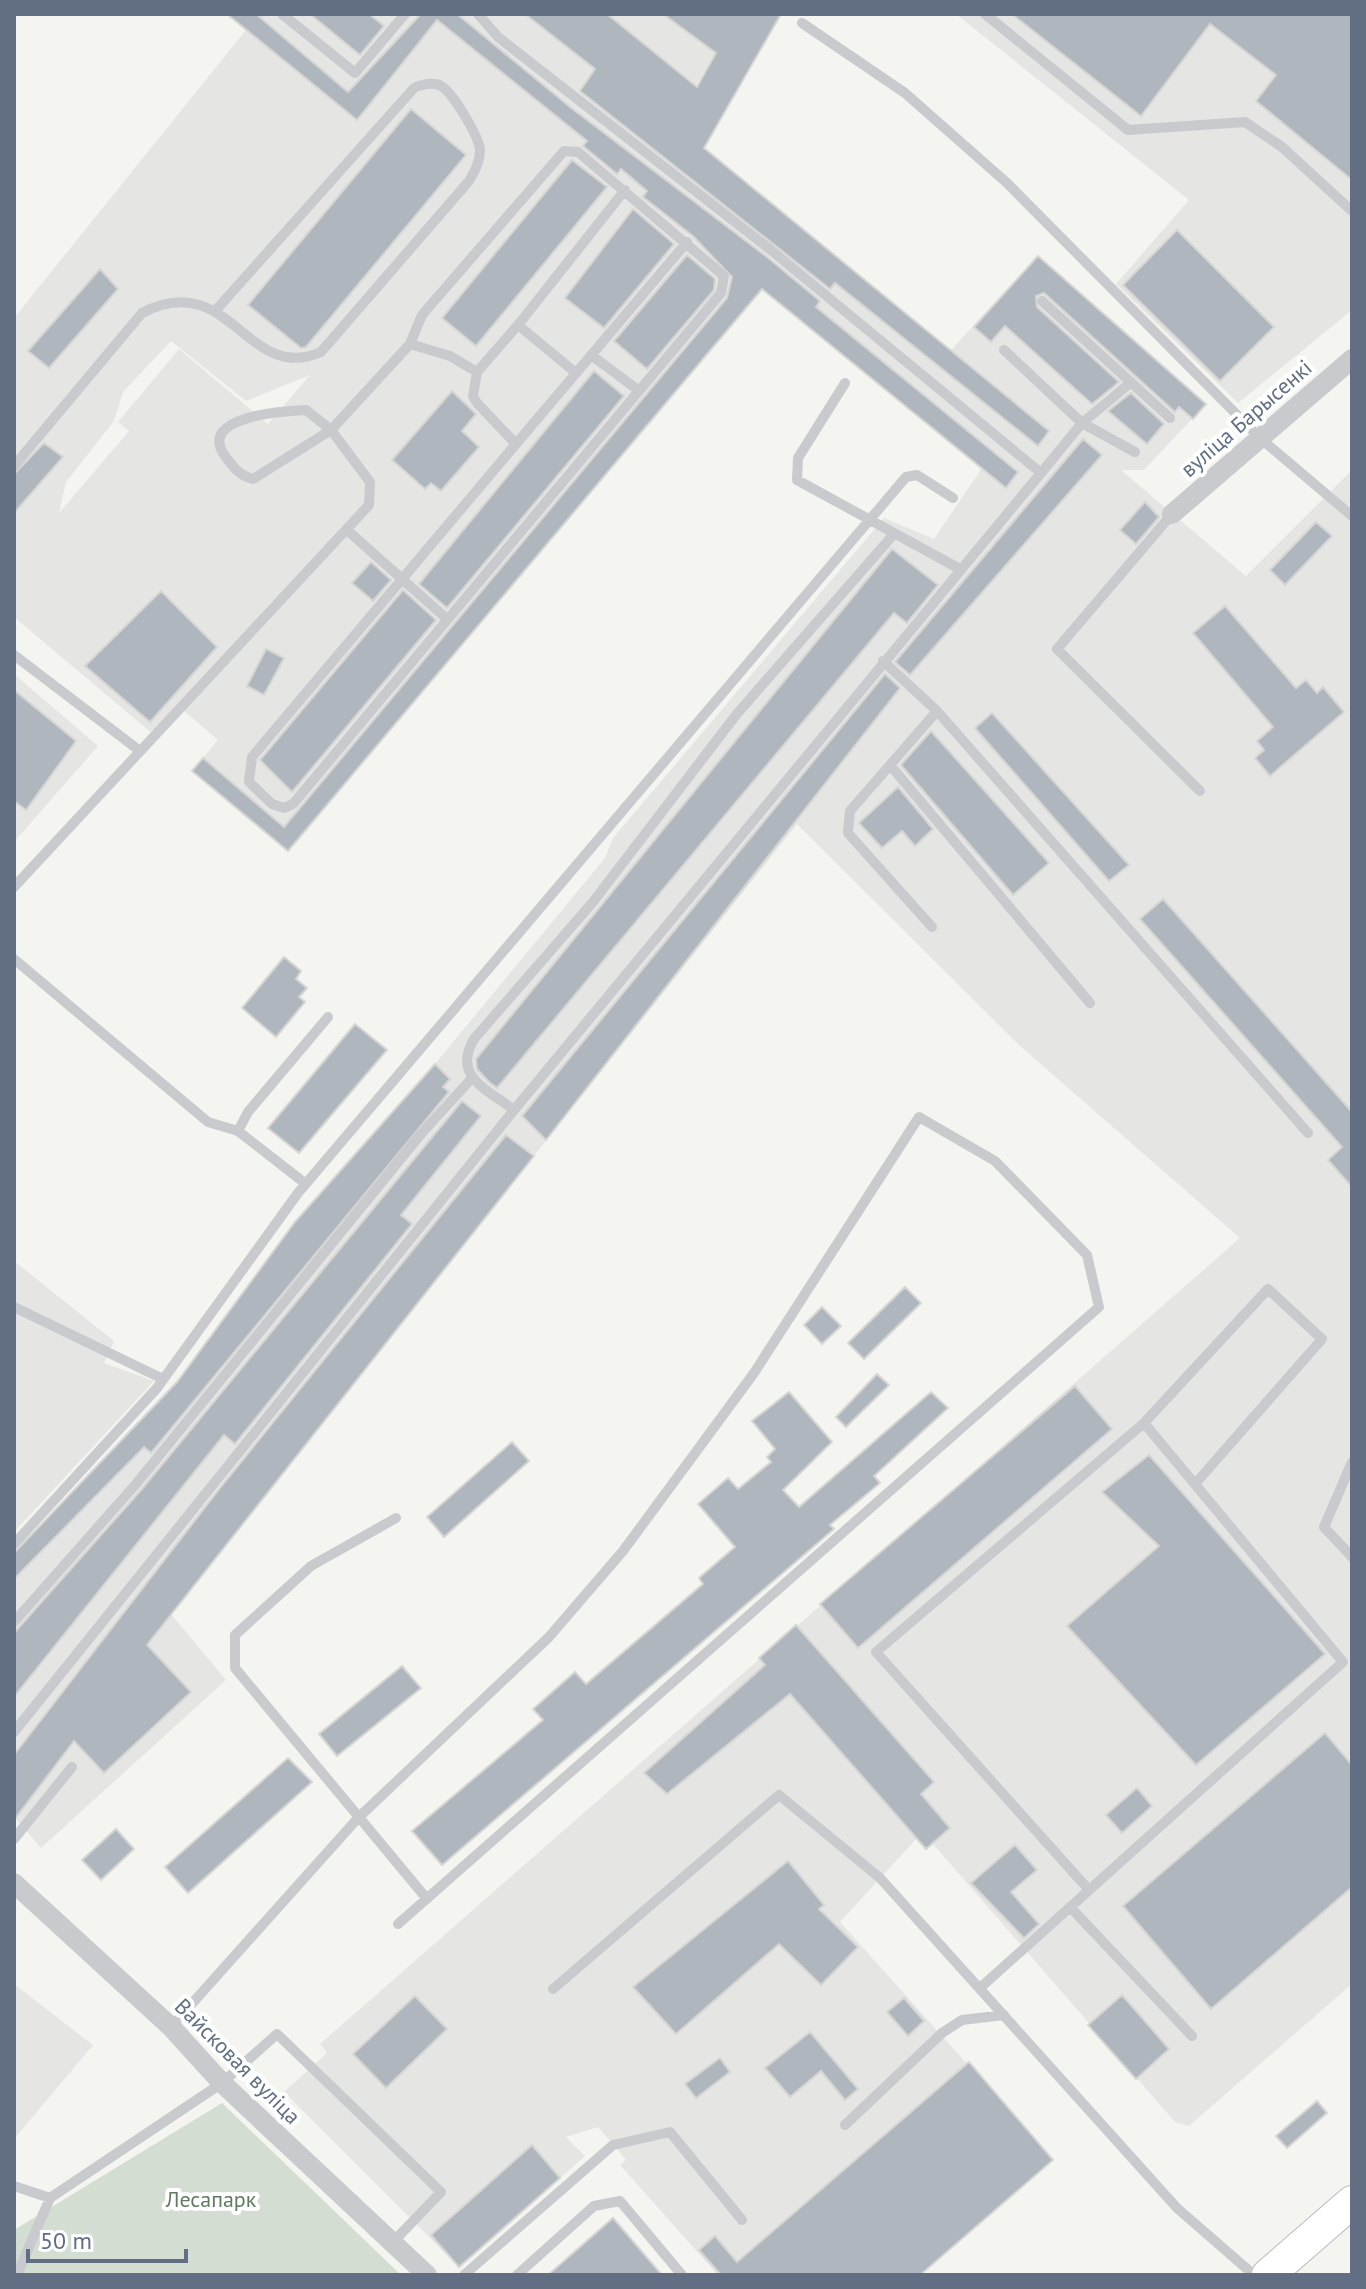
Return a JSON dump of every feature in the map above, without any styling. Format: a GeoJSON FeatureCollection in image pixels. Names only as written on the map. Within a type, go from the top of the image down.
{"type":"FeatureCollection","features":[{"type":"Feature","properties":{"kind":"main road"},"geometry":{"type":"LineString","coordinates":[[1268,2275],[1352,2202]]}},
{"type":"Feature","properties":{"kind":"street","name":"вуліца Барысенкі"},"geometry":{"type":"LineString","coordinates":[[1172,514],[1352,359]]}},
{"type":"Feature","properties":{"kind":"street","name":"Вайсковая вуліца"},"geometry":{"type":"LineString","coordinates":[[14,1883],[171,2027],[222,2083],[427,2275]]}},
{"type":"Feature","properties":{"kind":"lane"},"geometry":{"type":"LineString","coordinates":[[282,14],[355,73],[405,14]]}},
{"type":"Feature","properties":{"kind":"lane"},"geometry":{"type":"LineString","coordinates":[[478,14],[498,37],[772,251],[1041,473]]}},
{"type":"Feature","properties":{"kind":"lane"},"geometry":{"type":"LineString","coordinates":[[985,14],[1128,130],[1245,122],[1282,147],[1352,211]]}},
{"type":"Feature","properties":{"kind":"lane"},"geometry":{"type":"LineString","coordinates":[[802,23],[905,93],[1007,183],[1260,438],[1352,516]]}},
{"type":"Feature","properties":{"kind":"lane"},"geometry":{"type":"LineString","coordinates":[[14,466],[142,313],[162,303],[190,303],[216,310],[272,355],[305,359],[321,352],[469,181],[478,164],[478,139],[450,93],[439,85],[423,84],[414,88],[216,310]]}},
{"type":"Feature","properties":{"kind":"lane"},"geometry":{"type":"LineString","coordinates":[[14,887],[369,505],[372,494],[370,482],[331,430],[306,410],[274,412],[241,419],[227,428],[221,438],[221,450],[234,468],[253,479],[331,430],[410,344],[422,315],[564,151],[578,152],[721,270],[725,285],[293,804],[284,808],[272,804],[249,782],[252,757],[687,242]]}},
{"type":"Feature","properties":{"kind":"lane"},"geometry":{"type":"LineString","coordinates":[[516,444],[473,396],[477,372],[625,190]]}},
{"type":"Feature","properties":{"kind":"lane"},"geometry":{"type":"LineString","coordinates":[[1042,301],[1129,384],[1170,418]]}},
{"type":"Feature","properties":{"kind":"lane"},"geometry":{"type":"LineString","coordinates":[[518,325],[576,373]]}},
{"type":"Feature","properties":{"kind":"lane"},"geometry":{"type":"LineString","coordinates":[[410,344],[450,356],[477,372]]}},
{"type":"Feature","properties":{"kind":"lane"},"geometry":{"type":"LineString","coordinates":[[1004,350],[1082,423],[1135,452]]}},
{"type":"Feature","properties":{"kind":"lane"},"geometry":{"type":"LineString","coordinates":[[591,355],[638,390]]}},
{"type":"Feature","properties":{"kind":"lane"},"geometry":{"type":"LineString","coordinates":[[845,383],[798,458],[795,470],[797,480],[960,569]]}},
{"type":"Feature","properties":{"kind":"lane"},"geometry":{"type":"LineString","coordinates":[[14,1732],[514,1110],[883,661],[1082,423],[1129,384]]}},
{"type":"Feature","properties":{"kind":"lane"},"geometry":{"type":"LineString","coordinates":[[14,1544],[163,1379],[306,1184],[911,474],[953,498]]}},
{"type":"Feature","properties":{"kind":"lane"},"geometry":{"type":"LineString","coordinates":[[1172,514],[1057,649],[1200,791]]}},
{"type":"Feature","properties":{"kind":"lane"},"geometry":{"type":"LineString","coordinates":[[347,530],[447,619]]}},
{"type":"Feature","properties":{"kind":"lane"},"geometry":{"type":"LineString","coordinates":[[514,1110],[472,1078],[465,1061],[474,1039],[593,902],[736,715],[894,534]]}},
{"type":"Feature","properties":{"kind":"lane"},"geometry":{"type":"LineString","coordinates":[[14,655],[140,751]]}},
{"type":"Feature","properties":{"kind":"lane"},"geometry":{"type":"LineString","coordinates":[[883,661],[937,711],[1308,1133]]}},
{"type":"Feature","properties":{"kind":"lane"},"geometry":{"type":"LineString","coordinates":[[932,927],[848,833],[850,811],[937,711]]}},
{"type":"Feature","properties":{"kind":"lane"},"geometry":{"type":"LineString","coordinates":[[890,765],[1090,1003]]}},
{"type":"Feature","properties":{"kind":"lane"},"geometry":{"type":"LineString","coordinates":[[14,959],[208,1122],[238,1131],[306,1184]]}},
{"type":"Feature","properties":{"kind":"lane"},"geometry":{"type":"LineString","coordinates":[[238,1131],[248,1112],[328,1017]]}},
{"type":"Feature","properties":{"kind":"lane"},"geometry":{"type":"LineString","coordinates":[[14,1622],[136,1484],[421,1134],[472,1078]]}},
{"type":"Feature","properties":{"kind":"lane"},"geometry":{"type":"LineString","coordinates":[[171,2027],[358,1818],[549,1637],[623,1551],[754,1373],[919,1117],[995,1161],[1087,1255],[1099,1307],[398,1924]]}},
{"type":"Feature","properties":{"kind":"lane"},"geometry":{"type":"LineString","coordinates":[[1089,1890],[876,1652],[1144,1423],[1268,1289],[1322,1339],[1195,1484]]}},
{"type":"Feature","properties":{"kind":"lane"},"geometry":{"type":"LineString","coordinates":[[14,1307],[163,1379]]}},
{"type":"Feature","properties":{"kind":"lane"},"geometry":{"type":"LineString","coordinates":[[980,1988],[1343,1662],[1144,1423]]}},
{"type":"Feature","properties":{"kind":"lane"},"geometry":{"type":"LineString","coordinates":[[1352,1462],[1324,1527],[1352,1557]]}},
{"type":"Feature","properties":{"kind":"lane"},"geometry":{"type":"LineString","coordinates":[[396,1518],[311,1566],[235,1635],[235,1668],[427,1899]]}},
{"type":"Feature","properties":{"kind":"lane"},"geometry":{"type":"LineString","coordinates":[[14,1839],[72,1767]]}},
{"type":"Feature","properties":{"kind":"lane"},"geometry":{"type":"LineString","coordinates":[[553,1989],[779,1795],[880,1878],[1177,2208],[1254,2275]]}},
{"type":"Feature","properties":{"kind":"lane"},"geometry":{"type":"LineString","coordinates":[[1070,1907],[1192,2036]]}},
{"type":"Feature","properties":{"kind":"lane"},"geometry":{"type":"LineString","coordinates":[[845,2125],[942,2033],[962,2020],[1004,2015]]}},
{"type":"Feature","properties":{"kind":"lane"},"geometry":{"type":"LineString","coordinates":[[17,2275],[50,2198],[222,2083],[277,2034],[441,2192],[393,2242]]}},
{"type":"Feature","properties":{"kind":"lane"},"geometry":{"type":"LineString","coordinates":[[464,2275],[613,2145],[670,2132],[742,2220]]}},
{"type":"Feature","properties":{"kind":"lane"},"geometry":{"type":"LineString","coordinates":[[14,2186],[50,2198]]}},
{"type":"Feature","properties":{"kind":"lane"},"geometry":{"type":"LineString","coordinates":[[517,2275],[594,2206],[620,2201],[682,2275]]}},
{"type":"Feature","properties":{"kind":"shaded area"},"geometry":{"type":"Polygon","coordinates":[[[227,14],[738,14],[674,123],[951,350],[1038,256],[1206,404],[1144,470],[1121,470],[1246,576],[1352,470],[1352,1984],[1189,2126],[1175,2122],[933,1844],[927,1849],[917,1838],[840,1922],[1053,2160],[920,2275],[718,2275],[620,2165],[626,2160],[598,2127],[566,2137],[585,2156],[459,2267],[284,2092],[327,2053],[320,2044],[1240,1238],[1019,1045],[797,824],[171,1614],[226,1680],[41,1848],[14,1817],[14,1553],[177,1382],[295,1222],[435,1064],[605,858],[613,838],[884,518],[934,539],[982,468],[761,289],[288,851],[192,771],[218,740],[177,705],[153,734],[14,617],[14,318],[246,30],[227,14]],[[171,341],[123,392],[114,421],[66,482],[59,513],[129,431],[118,422],[179,349],[268,424],[310,375],[246,401],[171,341]]]}},
{"type":"Feature","properties":{"kind":"shaded area"},"geometry":{"type":"Polygon","coordinates":[[[956,14],[1352,14],[1352,310],[1238,403],[1116,284],[1189,200],[956,14]]]}},
{"type":"Feature","properties":{"kind":"shaded area"},"geometry":{"type":"Polygon","coordinates":[[[14,674],[98,746],[14,842],[14,674]]]}},
{"type":"Feature","properties":{"kind":"shaded area"},"geometry":{"type":"Polygon","coordinates":[[[14,1261],[114,1341],[104,1363],[154,1381],[14,1532],[14,1261]]]}},
{"type":"Feature","properties":{"kind":"shaded area"},"geometry":{"type":"Polygon","coordinates":[[[14,1984],[93,2045],[14,2139],[14,1984]]]}},
{"type":"Feature","properties":{"kind":"green space","name":"Лесапарк"},"geometry":{"type":"Polygon","coordinates":[[[222,2103],[401,2275],[14,2275],[14,2230],[222,2103]]]}},
{"type":"Feature","properties":{"kind":"building"},"geometry":{"type":"Polygon","coordinates":[[[227,14],[256,14],[348,92],[421,14],[457,14],[570,107],[767,257],[820,301],[816,307],[1018,472],[1006,488],[762,289],[288,851],[192,771],[203,758],[284,827],[727,298],[732,277],[693,236],[643,197],[647,191],[621,169],[617,174],[583,146],[587,141],[437,20],[357,120],[227,14]]]}},
{"type":"Feature","properties":{"kind":"building"},"geometry":{"type":"Polygon","coordinates":[[[310,14],[369,14],[384,26],[360,55],[310,14]]]}},
{"type":"Feature","properties":{"kind":"building"},"geometry":{"type":"Polygon","coordinates":[[[525,14],[607,14],[697,87],[716,53],[663,14],[781,14],[704,148],[1049,431],[1038,446],[835,283],[830,289],[580,91],[595,69],[525,14]]]}},
{"type":"Feature","properties":{"kind":"building"},"geometry":{"type":"Polygon","coordinates":[[[1012,14],[1352,14],[1352,180],[1256,101],[1276,75],[1210,24],[1141,116],[1012,14]]]}},
{"type":"Feature","properties":{"kind":"building"},"geometry":{"type":"Polygon","coordinates":[[[411,109],[466,155],[306,347],[301,348],[248,305],[411,109]]]}},
{"type":"Feature","properties":{"kind":"building"},"geometry":{"type":"Polygon","coordinates":[[[572,160],[607,187],[476,346],[442,318],[572,160]]]}},
{"type":"Feature","properties":{"kind":"building"},"geometry":{"type":"Polygon","coordinates":[[[633,209],[674,244],[604,328],[565,298],[633,209]]]}},
{"type":"Feature","properties":{"kind":"building"},"geometry":{"type":"Polygon","coordinates":[[[1177,230],[1274,327],[1220,381],[1123,285],[1177,230]]]}},
{"type":"Feature","properties":{"kind":"building"},"geometry":{"type":"Polygon","coordinates":[[[687,255],[715,279],[714,290],[647,369],[614,341],[687,255]]]}},
{"type":"Feature","properties":{"kind":"building"},"geometry":{"type":"Polygon","coordinates":[[[1038,256],[1206,404],[1193,419],[1179,407],[1175,412],[1044,293],[1036,296],[1037,307],[1119,382],[1092,404],[1005,326],[991,342],[974,327],[1038,256]]]}},
{"type":"Feature","properties":{"kind":"building"},"geometry":{"type":"Polygon","coordinates":[[[100,269],[118,289],[49,368],[28,351],[100,269]]]}},
{"type":"Feature","properties":{"kind":"building"},"geometry":{"type":"Polygon","coordinates":[[[594,371],[624,396],[447,608],[419,584],[594,371]]]}},
{"type":"Feature","properties":{"kind":"building"},"geometry":{"type":"Polygon","coordinates":[[[452,391],[476,414],[462,431],[479,447],[441,491],[431,483],[425,489],[392,460],[452,391]]]}},
{"type":"Feature","properties":{"kind":"building"},"geometry":{"type":"Polygon","coordinates":[[[1131,393],[1164,424],[1147,444],[1108,411],[1131,393]]]}},
{"type":"Feature","properties":{"kind":"building"},"geometry":{"type":"Polygon","coordinates":[[[1083,439],[1102,455],[910,675],[895,662],[1083,439]]]}},
{"type":"Feature","properties":{"kind":"building"},"geometry":{"type":"Polygon","coordinates":[[[44,443],[63,457],[14,513],[14,474],[44,443]]]}},
{"type":"Feature","properties":{"kind":"building"},"geometry":{"type":"Polygon","coordinates":[[[1145,502],[1159,517],[1136,544],[1120,530],[1145,502]]]}},
{"type":"Feature","properties":{"kind":"building"},"geometry":{"type":"Polygon","coordinates":[[[1316,522],[1332,536],[1285,585],[1270,570],[1316,522]]]}},
{"type":"Feature","properties":{"kind":"building"},"geometry":{"type":"Polygon","coordinates":[[[892,549],[938,585],[907,623],[894,613],[497,1088],[477,1069],[476,1059],[892,549]]]}},
{"type":"Feature","properties":{"kind":"building"},"geometry":{"type":"Polygon","coordinates":[[[371,562],[391,580],[373,601],[352,583],[371,562]]]}},
{"type":"Feature","properties":{"kind":"building"},"geometry":{"type":"Polygon","coordinates":[[[403,590],[436,620],[292,792],[260,760],[403,590]]]}},
{"type":"Feature","properties":{"kind":"building"},"geometry":{"type":"Polygon","coordinates":[[[161,591],[217,647],[150,722],[85,666],[161,591]]]}},
{"type":"Feature","properties":{"kind":"building"},"geometry":{"type":"Polygon","coordinates":[[[1225,606],[1296,688],[1306,680],[1317,693],[1323,687],[1344,712],[1270,776],[1255,758],[1264,750],[1257,741],[1273,727],[1193,633],[1225,606]]]}},
{"type":"Feature","properties":{"kind":"building"},"geometry":{"type":"Polygon","coordinates":[[[266,649],[284,658],[264,695],[247,686],[266,649]]]}},
{"type":"Feature","properties":{"kind":"building"},"geometry":{"type":"Polygon","coordinates":[[[885,674],[900,688],[546,1140],[522,1116],[885,674]]]}},
{"type":"Feature","properties":{"kind":"building"},"geometry":{"type":"Polygon","coordinates":[[[14,690],[76,741],[26,810],[14,801],[14,690]]]}},
{"type":"Feature","properties":{"kind":"building"},"geometry":{"type":"Polygon","coordinates":[[[992,713],[1129,865],[1109,881],[975,728],[992,713]]]}},
{"type":"Feature","properties":{"kind":"building"},"geometry":{"type":"Polygon","coordinates":[[[931,731],[1049,863],[1013,895],[901,765],[931,731]]]}},
{"type":"Feature","properties":{"kind":"building"},"geometry":{"type":"Polygon","coordinates":[[[898,787],[933,829],[915,846],[902,831],[882,848],[859,823],[898,787]]]}},
{"type":"Feature","properties":{"kind":"building"},"geometry":{"type":"Polygon","coordinates":[[[1163,899],[1352,1112],[1352,1187],[1328,1160],[1342,1147],[1140,919],[1163,899]]]}},
{"type":"Feature","properties":{"kind":"building"},"geometry":{"type":"Polygon","coordinates":[[[284,957],[301,971],[296,979],[307,988],[299,997],[305,1002],[276,1037],[242,1008],[284,957]]]}},
{"type":"Feature","properties":{"kind":"building"},"geometry":{"type":"Polygon","coordinates":[[[355,1024],[387,1050],[299,1153],[268,1128],[355,1024]]]}},
{"type":"Feature","properties":{"kind":"building"},"geometry":{"type":"Polygon","coordinates":[[[435,1064],[450,1079],[443,1087],[449,1092],[151,1453],[144,1447],[14,1579],[14,1553],[177,1382],[295,1222],[435,1064]]]}},
{"type":"Feature","properties":{"kind":"building"},"geometry":{"type":"Polygon","coordinates":[[[462,1101],[481,1116],[401,1215],[412,1224],[235,1444],[224,1435],[14,1697],[14,1633],[142,1489],[462,1101]]]}},
{"type":"Feature","properties":{"kind":"building"},"geometry":{"type":"Polygon","coordinates":[[[506,1135],[534,1156],[147,1645],[191,1692],[104,1773],[74,1741],[14,1820],[14,1755],[220,1488],[506,1135]]]}},
{"type":"Feature","properties":{"kind":"building"},"geometry":{"type":"Polygon","coordinates":[[[905,1287],[921,1303],[864,1359],[848,1343],[905,1287]]]}},
{"type":"Feature","properties":{"kind":"building"},"geometry":{"type":"Polygon","coordinates":[[[822,1307],[841,1326],[822,1344],[804,1325],[822,1307]]]}},
{"type":"Feature","properties":{"kind":"building"},"geometry":{"type":"Polygon","coordinates":[[[877,1374],[889,1385],[846,1427],[836,1417],[877,1374]]]}},
{"type":"Feature","properties":{"kind":"building"},"geometry":{"type":"Polygon","coordinates":[[[1075,1386],[1112,1429],[858,1648],[820,1604],[1075,1386]]]}},
{"type":"Feature","properties":{"kind":"building"},"geometry":{"type":"Polygon","coordinates":[[[789,1392],[832,1442],[783,1490],[799,1507],[931,1392],[948,1408],[874,1476],[880,1483],[830,1525],[834,1529],[442,1865],[412,1831],[543,1720],[533,1709],[575,1672],[586,1684],[703,1584],[699,1578],[735,1547],[698,1504],[728,1478],[738,1489],[771,1462],[767,1457],[775,1449],[752,1421],[789,1392]]]}},
{"type":"Feature","properties":{"kind":"building"},"geometry":{"type":"Polygon","coordinates":[[[512,1442],[529,1461],[444,1537],[427,1517],[512,1442]]]}},
{"type":"Feature","properties":{"kind":"building"},"geometry":{"type":"Polygon","coordinates":[[[1149,1455],[1325,1654],[1196,1765],[1067,1626],[1159,1546],[1102,1492],[1149,1455]]]}},
{"type":"Feature","properties":{"kind":"building"},"geometry":{"type":"Polygon","coordinates":[[[796,1625],[934,1782],[921,1794],[950,1828],[926,1849],[790,1694],[667,1794],[644,1773],[765,1665],[759,1658],[796,1625]]]}},
{"type":"Feature","properties":{"kind":"building"},"geometry":{"type":"Polygon","coordinates":[[[402,1666],[421,1688],[337,1756],[319,1734],[402,1666]]]}},
{"type":"Feature","properties":{"kind":"building"},"geometry":{"type":"Polygon","coordinates":[[[1325,1733],[1352,1765],[1352,1887],[1211,2009],[1123,1906],[1325,1733]]]}},
{"type":"Feature","properties":{"kind":"building"},"geometry":{"type":"Polygon","coordinates":[[[288,1758],[312,1782],[188,1893],[165,1867],[288,1758]]]}},
{"type":"Feature","properties":{"kind":"building"},"geometry":{"type":"Polygon","coordinates":[[[1137,1788],[1152,1806],[1122,1833],[1106,1815],[1137,1788]]]}},
{"type":"Feature","properties":{"kind":"building"},"geometry":{"type":"Polygon","coordinates":[[[116,1829],[134,1849],[101,1880],[82,1860],[116,1829]]]}},
{"type":"Feature","properties":{"kind":"building"},"geometry":{"type":"Polygon","coordinates":[[[1015,1845],[1037,1870],[1011,1892],[1039,1924],[1024,1938],[971,1883],[1015,1845]]]}},
{"type":"Feature","properties":{"kind":"building"},"geometry":{"type":"Polygon","coordinates":[[[788,1861],[824,1905],[819,1909],[858,1947],[821,1985],[779,1944],[676,2034],[633,1987],[788,1861]]]}},
{"type":"Feature","properties":{"kind":"building"},"geometry":{"type":"Polygon","coordinates":[[[1122,1995],[1169,2049],[1136,2079],[1088,2025],[1122,1995]]]}},
{"type":"Feature","properties":{"kind":"building"},"geometry":{"type":"Polygon","coordinates":[[[415,1996],[447,2029],[386,2088],[353,2054],[415,1996]]]}},
{"type":"Feature","properties":{"kind":"building"},"geometry":{"type":"Polygon","coordinates":[[[904,1998],[924,2021],[908,2036],[887,2012],[904,1998]]]}},
{"type":"Feature","properties":{"kind":"building"},"geometry":{"type":"Polygon","coordinates":[[[810,2032],[858,2089],[845,2100],[821,2071],[790,2097],[765,2068],[810,2032]]]}},
{"type":"Feature","properties":{"kind":"building"},"geometry":{"type":"Polygon","coordinates":[[[720,2058],[730,2072],[696,2098],[685,2084],[720,2058]]]}},
{"type":"Feature","properties":{"kind":"building"},"geometry":{"type":"Polygon","coordinates":[[[969,2062],[1053,2160],[920,2275],[721,2275],[699,2250],[715,2236],[737,2262],[969,2062]]]}},
{"type":"Feature","properties":{"kind":"building"},"geometry":{"type":"Polygon","coordinates":[[[1317,2101],[1327,2113],[1287,2148],[1276,2136],[1317,2101]]]}},
{"type":"Feature","properties":{"kind":"building"},"geometry":{"type":"Polygon","coordinates":[[[532,2145],[560,2178],[459,2267],[431,2235],[532,2145]]]}},
{"type":"Feature","properties":{"kind":"building"},"geometry":{"type":"Polygon","coordinates":[[[613,2218],[662,2275],[548,2275],[613,2218]]]}}]}
